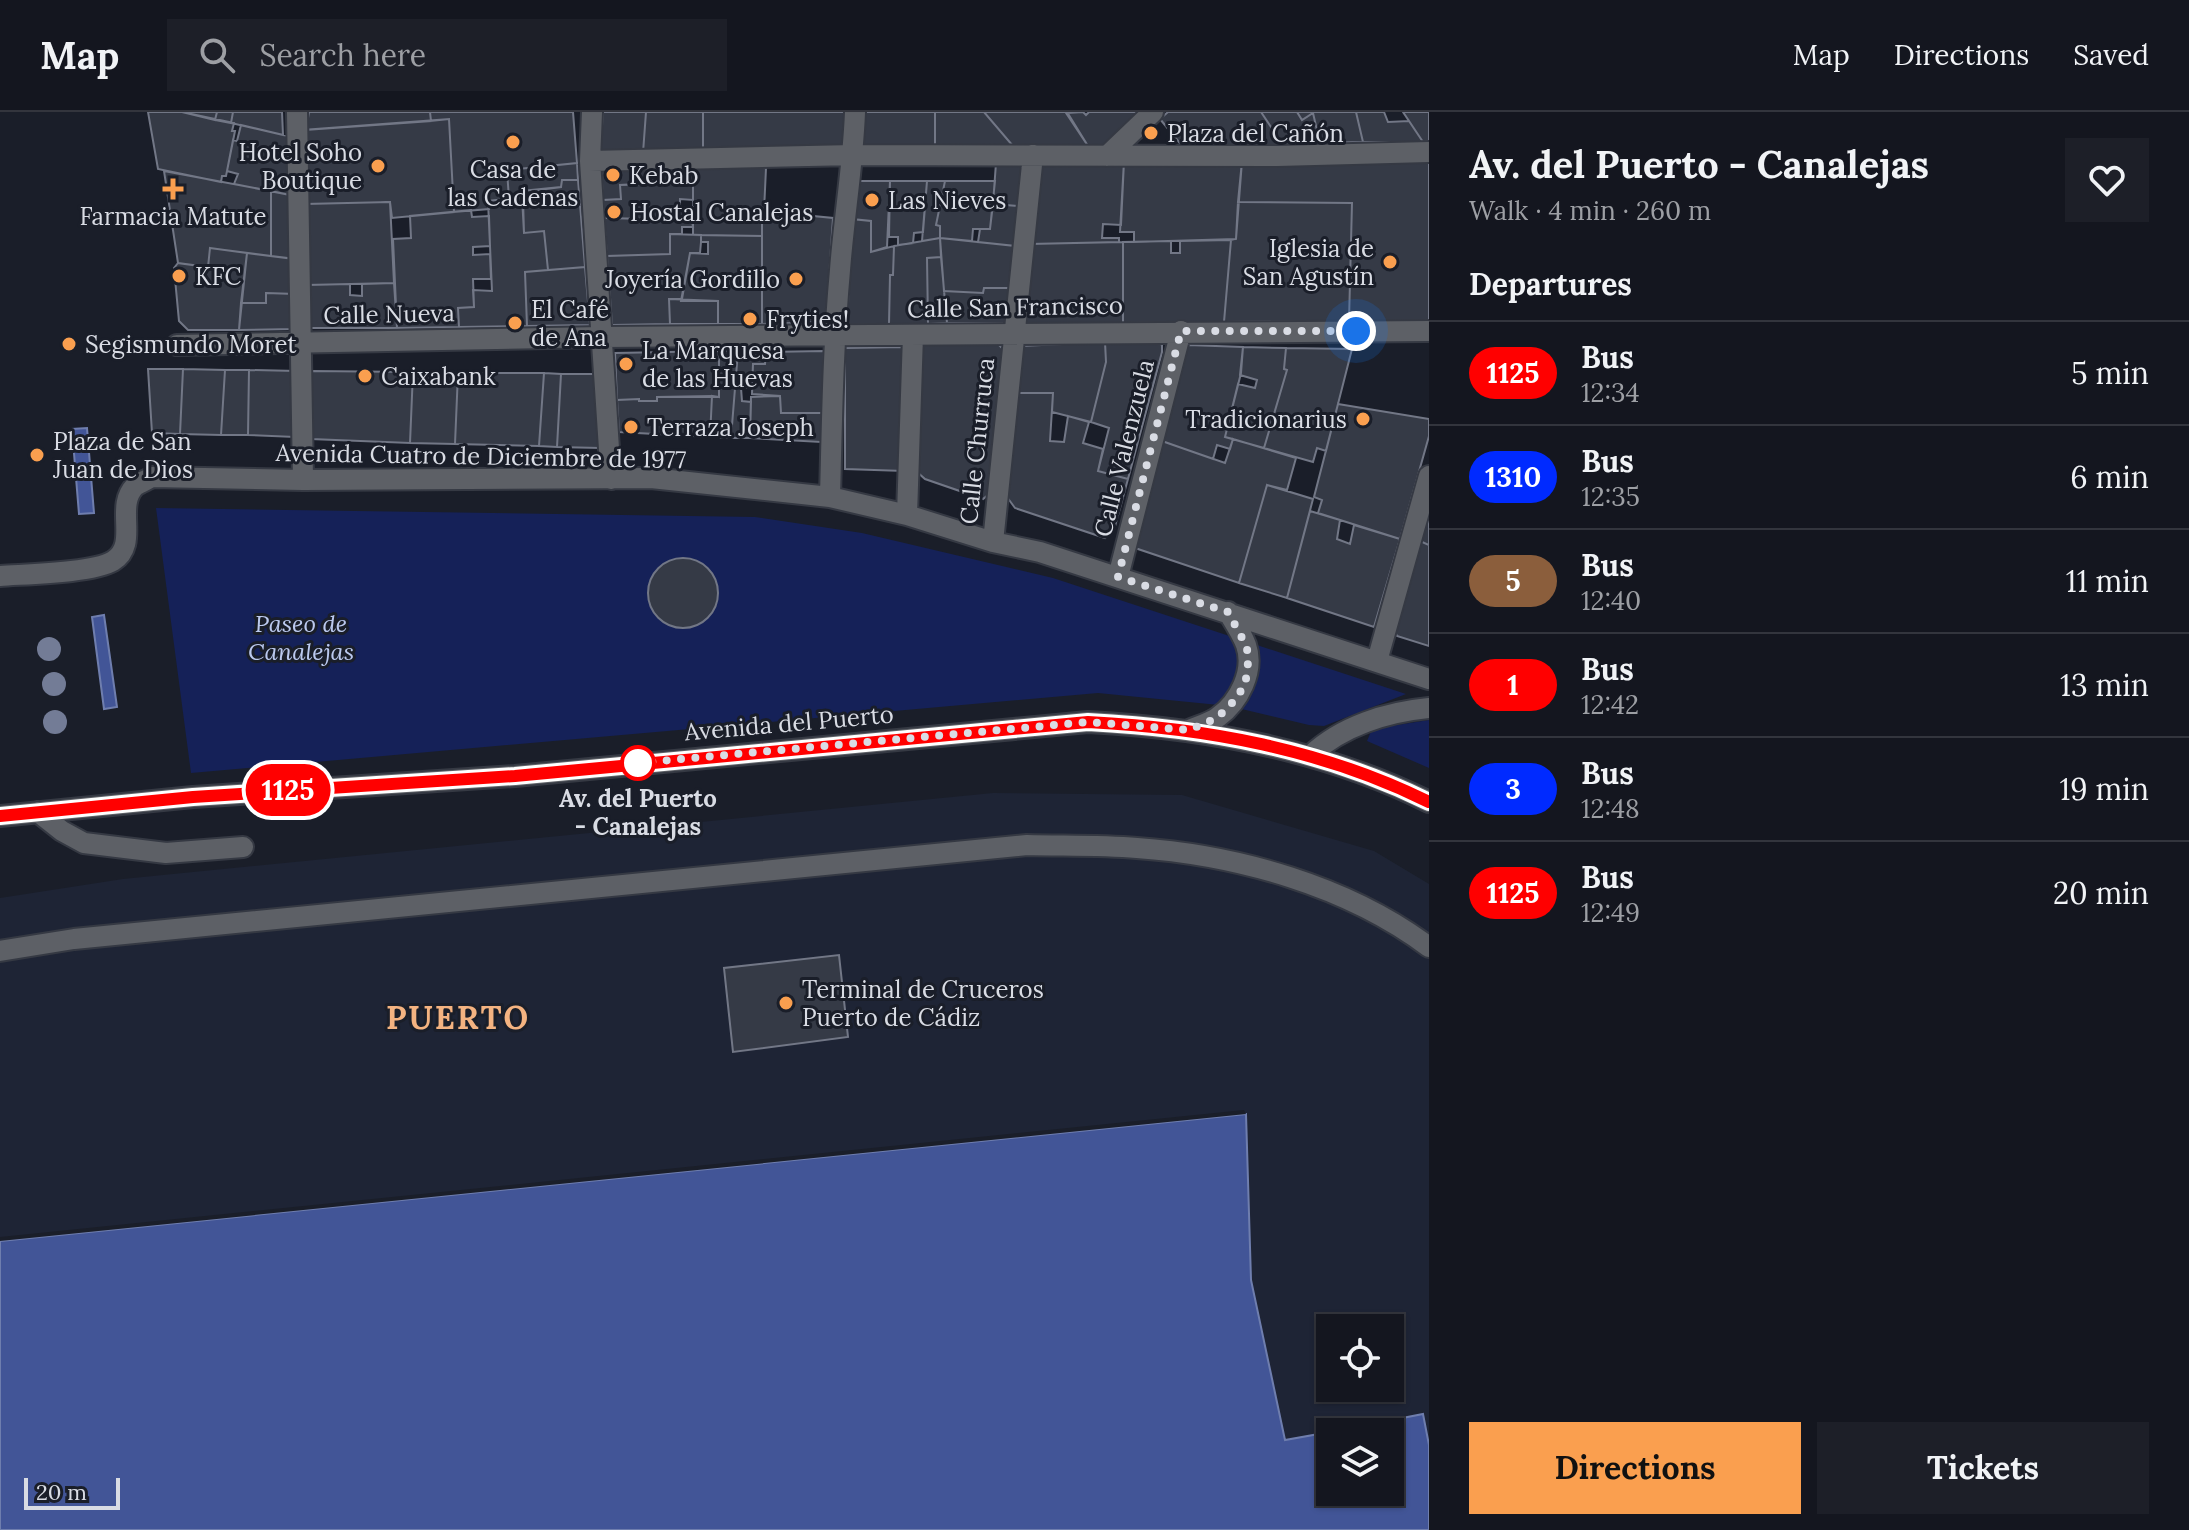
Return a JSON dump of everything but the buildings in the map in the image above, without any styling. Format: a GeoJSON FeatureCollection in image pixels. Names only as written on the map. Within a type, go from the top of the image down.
{"type":"FeatureCollection","features":[{"type":"Feature","properties":{"kind":"street"},"geometry":{"type":"LineString","coordinates":[[297,112],[303,480]]}},
{"type":"Feature","properties":{"kind":"street"},"geometry":{"type":"LineString","coordinates":[[592,112],[590,161],[611,479]]}},
{"type":"Feature","properties":{"kind":"street"},"geometry":{"type":"LineString","coordinates":[[830,497],[834,335],[844,218],[854,155],[855,112]]}},
{"type":"Feature","properties":{"kind":"street"},"geometry":{"type":"LineString","coordinates":[[1107,156],[1153,112]]}},
{"type":"Feature","properties":{"kind":"street"},"geometry":{"type":"LineString","coordinates":[[590,161],[854,155],[1429,152]]}},
{"type":"Feature","properties":{"kind":"street","name":"Calle Churruca"},"geometry":{"type":"LineString","coordinates":[[993,542],[1033,155]]}},
{"type":"Feature","properties":{"kind":"street","name":"Calle Valenzuela"},"geometry":{"type":"LineString","coordinates":[[1118,577],[1181,331]]}},
{"type":"Feature","properties":{"kind":"street","name":"Calle San Francisco"},"geometry":{"type":"LineString","coordinates":[[602,337],[1429,331]]}},
{"type":"Feature","properties":{"kind":"street"},"geometry":{"type":"LineString","coordinates":[[907,515],[913,335]]}},
{"type":"Feature","properties":{"kind":"street","name":"Calle Nueva"},"geometry":{"type":"LineString","coordinates":[[177,345],[602,337]]}},
{"type":"Feature","properties":{"kind":"street"},"geometry":{"type":"LineString","coordinates":[[1377,661],[1429,476]]}},
{"type":"Feature","properties":{"kind":"street","name":"Avenida Cuatro de Diciembre de 1977"},"geometry":{"type":"LineString","coordinates":[[0,576],[91,568],[110,563],[120,555],[126,543],[126,500],[135,486],[152,477],[303,480],[651,478],[830,497],[907,515],[993,542],[1040,552],[1429,679]]}},
{"type":"Feature","properties":{"kind":"street"},"geometry":{"type":"LineString","coordinates":[[1189,730],[1217,718],[1236,699],[1245,684],[1247,647],[1228,612]]}},
{"type":"Feature","properties":{"kind":"street"},"geometry":{"type":"LineString","coordinates":[[1311,755],[1328,739],[1364,723],[1410,709],[1429,708]]}},
{"type":"Feature","properties":{"kind":"street","name":"Avenida del Puerto"},"geometry":{"type":"LineString","coordinates":[[0,816],[193,797],[515,776],[1088,722],[1189,730],[1311,755],[1429,802]]}},
{"type":"Feature","properties":{"kind":"street"},"geometry":{"type":"LineString","coordinates":[[38,812],[84,843],[166,853],[243,847]]}},
{"type":"Feature","properties":{"kind":"street"},"geometry":{"type":"LineString","coordinates":[[0,951],[74,939],[1027,845],[1138,848],[1212,858],[1278,875],[1340,896],[1429,947]]}},
{"type":"Feature","properties":{"kind":"shaded area"},"geometry":{"type":"Polygon","coordinates":[[[993,793],[1182,795],[1374,851],[1429,884],[1429,1445],[1422,1414],[1402,1418],[1316,1418],[1316,1435],[1285,1441],[1251,1280],[1245,1114],[0,1241],[0,898],[123,879],[993,793]]]}},
{"type":"Feature","properties":{"kind":"green space","name":"Paseo de Canalejas"},"geometry":{"type":"Polygon","coordinates":[[[156,508],[755,517],[862,533],[1053,578],[1406,694],[1324,726],[1229,706],[1098,693],[191,773],[156,508]]]}},
{"type":"Feature","properties":{"kind":"green space"},"geometry":{"type":"Polygon","coordinates":[[[1429,720],[1429,768],[1367,741],[1372,729],[1429,720]]]}},
{"type":"Feature","properties":{"kind":"water"},"geometry":{"type":"Polygon","coordinates":[[[87,428],[94,513],[79,514],[72,429],[87,428]]]}},
{"type":"Feature","properties":{"kind":"water"},"geometry":{"type":"Polygon","coordinates":[[[104,615],[117,707],[104,709],[92,617],[104,615]]]}},
{"type":"Feature","properties":{"kind":"water"},"geometry":{"type":"Polygon","coordinates":[[[1246,1114],[1251,1280],[1285,1440],[1316,1434],[1316,1506],[1404,1506],[1403,1418],[1423,1414],[1429,1445],[1429,1530],[0,1530],[0,1241],[1246,1114]]]}},
{"type":"Feature","properties":{"kind":"pier"},"geometry":{"type":"Polygon","coordinates":[[[1244,1110],[1246,1114],[0,1241],[0,1237],[1244,1110]]]}},
{"type":"Feature","properties":{"kind":"bus line","name":"1125"},"geometry":{"type":"LineString","coordinates":[[0,816],[193,797],[515,776],[1088,722],[1151,725],[1257,742],[1311,755],[1429,802]]}},
{"type":"Feature","properties":{"kind":"place","name":"Plaza del Cañón"},"geometry":{"type":"Point","coordinates":[1151,133]}},
{"type":"Feature","properties":{"kind":"place","name":"Casa de las Cadenas"},"geometry":{"type":"Point","coordinates":[513,142]}},
{"type":"Feature","properties":{"kind":"place","name":"Hotel Soho Boutique"},"geometry":{"type":"Point","coordinates":[378,166]}},
{"type":"Feature","properties":{"kind":"place","name":"Kebab"},"geometry":{"type":"Point","coordinates":[613,175]}},
{"type":"Feature","properties":{"kind":"place","name":"Farmacia Matute"},"geometry":{"type":"Point","coordinates":[173,189]}},
{"type":"Feature","properties":{"kind":"place","name":"Las Nieves"},"geometry":{"type":"Point","coordinates":[872,200]}},
{"type":"Feature","properties":{"kind":"place","name":"Hostal Canalejas"},"geometry":{"type":"Point","coordinates":[614,212]}},
{"type":"Feature","properties":{"kind":"place","name":"Iglesia de San Agustín"},"geometry":{"type":"Point","coordinates":[1390,262]}},
{"type":"Feature","properties":{"kind":"place","name":"KFC"},"geometry":{"type":"Point","coordinates":[179,276]}},
{"type":"Feature","properties":{"kind":"place","name":"Joyería Gordillo"},"geometry":{"type":"Point","coordinates":[796,279]}},
{"type":"Feature","properties":{"kind":"place","name":"Fryties!"},"geometry":{"type":"Point","coordinates":[750,319]}},
{"type":"Feature","properties":{"kind":"place","name":"El Café de Ana"},"geometry":{"type":"Point","coordinates":[515,323]}},
{"type":"Feature","properties":{"kind":"place","name":"Segismundo Moret"},"geometry":{"type":"Point","coordinates":[69,344]}},
{"type":"Feature","properties":{"kind":"place","name":"La Marquesa de las Huevas"},"geometry":{"type":"Point","coordinates":[626,364]}},
{"type":"Feature","properties":{"kind":"place","name":"Caixabank"},"geometry":{"type":"Point","coordinates":[365,376]}},
{"type":"Feature","properties":{"kind":"place","name":"Tradicionarius"},"geometry":{"type":"Point","coordinates":[1363,419]}},
{"type":"Feature","properties":{"kind":"place","name":"Terraza Joseph"},"geometry":{"type":"Point","coordinates":[631,427]}},
{"type":"Feature","properties":{"kind":"place","name":"Plaza de San Juan de Dios"},"geometry":{"type":"Point","coordinates":[37,455]}},
{"type":"Feature","properties":{"kind":"place","name":"Av. del Puerto - Canalejas"},"geometry":{"type":"Point","coordinates":[638,763]}},
{"type":"Feature","properties":{"kind":"place","name":"Terminal de Cruceros Puerto de Cádiz"},"geometry":{"type":"Point","coordinates":[786,1003]}},
{"type":"Feature","properties":{"kind":"district","name":"PUERTO"},"geometry":{"type":"Point","coordinates":[458,1017]}},
{"type":"Feature","properties":{"kind":"route"},"geometry":{"type":"LineString","coordinates":[[638,763],[1088,722],[1189,730],[1217,718],[1236,699],[1245,684],[1248,668],[1247,647],[1228,612],[1118,577],[1181,331],[1356,331]]}}]}
